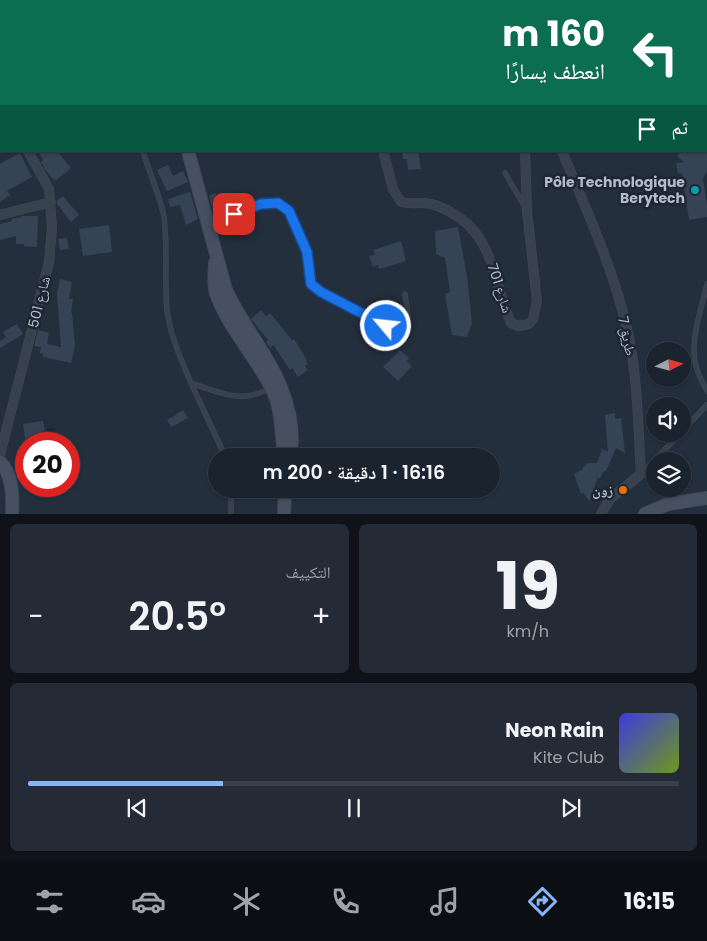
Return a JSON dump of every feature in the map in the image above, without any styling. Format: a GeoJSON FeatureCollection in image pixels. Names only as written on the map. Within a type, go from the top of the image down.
{"type":"FeatureCollection","features":[{"type":"Feature","properties":{"kind":"street","name":"شارع 501"},"geometry":{"type":"LineString","coordinates":[[0,455],[49,262],[52,228],[49,189],[29,152]]}},
{"type":"Feature","properties":{"kind":"street"},"geometry":{"type":"LineString","coordinates":[[188,152],[226,290],[234,309],[269,362],[280,412],[284,448]]}},
{"type":"Feature","properties":{"kind":"street","name":"شارع 701"},"geometry":{"type":"LineString","coordinates":[[383,152],[393,189],[401,202],[408,204],[428,202],[436,205],[466,223],[478,235],[492,261],[511,323],[519,326],[529,324],[533,319],[537,301],[527,211],[525,152]]}},
{"type":"Feature","properties":{"kind":"street","name":"طريق 7"},"geometry":{"type":"LineString","coordinates":[[562,152],[600,241],[615,285],[628,334],[637,388],[641,474]]}},
{"type":"Feature","properties":{"kind":"street"},"geometry":{"type":"LineString","coordinates":[[0,214],[51,202]]}},
{"type":"Feature","properties":{"kind":"street"},"geometry":{"type":"LineString","coordinates":[[275,385],[289,410],[292,448]]}},
{"type":"Feature","properties":{"kind":"street"},"geometry":{"type":"LineString","coordinates":[[0,462],[9,477],[13,500],[12,514]]}},
{"type":"Feature","properties":{"kind":"street"},"geometry":{"type":"LineString","coordinates":[[602,514],[610,498],[641,474]]}},
{"type":"Feature","properties":{"kind":"street"},"geometry":{"type":"LineString","coordinates":[[284,514],[285,498]]}},
{"type":"Feature","properties":{"kind":"street"},"geometry":{"type":"LineString","coordinates":[[645,514],[668,504],[707,498]]}},
{"type":"Feature","properties":{"kind":"lane"},"geometry":{"type":"LineString","coordinates":[[143,152],[163,214],[166,238],[168,312],[172,333],[178,353],[221,448]]}},
{"type":"Feature","properties":{"kind":"lane"},"geometry":{"type":"LineString","coordinates":[[505,173],[527,211]]}},
{"type":"Feature","properties":{"kind":"lane"},"geometry":{"type":"LineString","coordinates":[[208,225],[261,204],[278,203],[289,211],[307,252],[311,284],[321,292],[401,332],[408,320],[405,294]]}},
{"type":"Feature","properties":{"kind":"lane"},"geometry":{"type":"LineString","coordinates":[[707,284],[694,340],[696,366],[707,391]]}},
{"type":"Feature","properties":{"kind":"lane"},"geometry":{"type":"LineString","coordinates":[[191,382],[230,396],[239,397],[251,396],[275,385]]}},
{"type":"Feature","properties":{"kind":"lane"},"geometry":{"type":"LineString","coordinates":[[691,422],[707,405]]}},
{"type":"Feature","properties":{"kind":"lane"},"geometry":{"type":"LineString","coordinates":[[641,474],[671,442]]}},
{"type":"Feature","properties":{"kind":"lane"},"geometry":{"type":"LineString","coordinates":[[231,498],[231,514]]}},
{"type":"Feature","properties":{"kind":"water"},"geometry":{"type":"Polygon","coordinates":[[[54,428],[54,432],[47,432],[47,429],[54,428]]]}},
{"type":"Feature","properties":{"kind":"building"},"geometry":{"type":"Polygon","coordinates":[[[39,152],[58,152],[71,168],[55,181],[46,171],[41,162],[43,160],[39,152]]]}},
{"type":"Feature","properties":{"kind":"building"},"geometry":{"type":"Polygon","coordinates":[[[402,152],[418,152],[421,169],[408,170],[407,159],[403,159],[402,152]]]}},
{"type":"Feature","properties":{"kind":"building","name":"Pôle Technologique Berytech"},"geometry":{"type":"Polygon","coordinates":[[[680,152],[707,152],[707,172],[703,178],[707,217],[689,220],[682,173],[678,174],[676,163],[684,162],[677,156],[680,152]]]}},
{"type":"Feature","properties":{"kind":"building"},"geometry":{"type":"Polygon","coordinates":[[[20,153],[32,177],[7,191],[10,195],[0,202],[0,164],[20,153]]]}},
{"type":"Feature","properties":{"kind":"building"},"geometry":{"type":"Polygon","coordinates":[[[168,165],[173,176],[183,171],[188,182],[167,191],[157,170],[168,165]]]}},
{"type":"Feature","properties":{"kind":"building"},"geometry":{"type":"Polygon","coordinates":[[[190,192],[198,219],[186,225],[180,205],[170,207],[168,199],[190,192]]]}},
{"type":"Feature","properties":{"kind":"building"},"geometry":{"type":"Polygon","coordinates":[[[216,193],[217,198],[222,197],[223,203],[219,204],[221,212],[214,214],[209,196],[216,193]]]}},
{"type":"Feature","properties":{"kind":"building"},"geometry":{"type":"Polygon","coordinates":[[[63,196],[79,215],[71,222],[57,204],[57,201],[63,196]]]}},
{"type":"Feature","properties":{"kind":"building"},"geometry":{"type":"Polygon","coordinates":[[[38,216],[37,247],[16,244],[16,236],[0,240],[0,224],[12,221],[12,218],[38,216]]]}},
{"type":"Feature","properties":{"kind":"building"},"geometry":{"type":"Polygon","coordinates":[[[243,222],[245,229],[234,234],[231,227],[243,222]]]}},
{"type":"Feature","properties":{"kind":"building"},"geometry":{"type":"Polygon","coordinates":[[[109,225],[112,252],[83,256],[79,229],[109,225]]]}},
{"type":"Feature","properties":{"kind":"building"},"geometry":{"type":"Polygon","coordinates":[[[458,227],[467,276],[472,323],[467,337],[452,335],[445,294],[450,292],[445,258],[436,254],[435,231],[458,227]]]}},
{"type":"Feature","properties":{"kind":"building"},"geometry":{"type":"Polygon","coordinates":[[[67,238],[69,249],[60,250],[58,239],[67,238]]]}},
{"type":"Feature","properties":{"kind":"building"},"geometry":{"type":"Polygon","coordinates":[[[401,241],[406,261],[379,269],[378,265],[373,267],[369,256],[375,255],[373,250],[401,241]]]}},
{"type":"Feature","properties":{"kind":"building"},"geometry":{"type":"Polygon","coordinates":[[[60,279],[72,282],[69,299],[73,299],[71,313],[75,345],[71,363],[43,357],[43,354],[40,353],[41,347],[34,346],[38,330],[49,333],[47,344],[61,347],[57,293],[60,279]]]}},
{"type":"Feature","properties":{"kind":"building"},"geometry":{"type":"Polygon","coordinates":[[[261,310],[266,316],[270,313],[292,340],[294,339],[307,360],[308,364],[305,366],[308,370],[298,377],[292,368],[290,370],[274,346],[270,348],[266,342],[268,340],[251,319],[261,310]]]}},
{"type":"Feature","properties":{"kind":"building"},"geometry":{"type":"Polygon","coordinates":[[[17,324],[23,334],[0,348],[0,341],[6,337],[3,332],[17,324]]]}},
{"type":"Feature","properties":{"kind":"building"},"geometry":{"type":"Polygon","coordinates":[[[400,350],[409,358],[406,361],[412,366],[398,381],[383,367],[400,350]]]}},
{"type":"Feature","properties":{"kind":"building"},"geometry":{"type":"Polygon","coordinates":[[[183,410],[188,418],[171,427],[167,420],[183,410]]]}},
{"type":"Feature","properties":{"kind":"building"},"geometry":{"type":"Polygon","coordinates":[[[615,413],[615,419],[621,418],[625,453],[616,448],[606,471],[603,472],[600,478],[597,478],[594,489],[596,490],[589,501],[584,493],[581,494],[574,474],[583,469],[588,463],[597,463],[602,449],[608,452],[605,415],[615,413]]]}},
{"type":"Feature","properties":{"kind":"building"},"geometry":{"type":"Polygon","coordinates":[[[43,421],[45,432],[24,432],[23,424],[43,421]]]}},
{"type":"Feature","properties":{"kind":"place","name":"Pôle Technologique Berytech"},"geometry":{"type":"Point","coordinates":[695,190]}},
{"type":"Feature","properties":{"kind":"place","name":"زون"},"geometry":{"type":"Point","coordinates":[623,490]}},
{"type":"Feature","properties":{"kind":"route"},"geometry":{"type":"LineString","coordinates":[[234,214],[261,204],[278,203],[289,211],[307,252],[311,284],[321,292],[386,326]]}}]}
